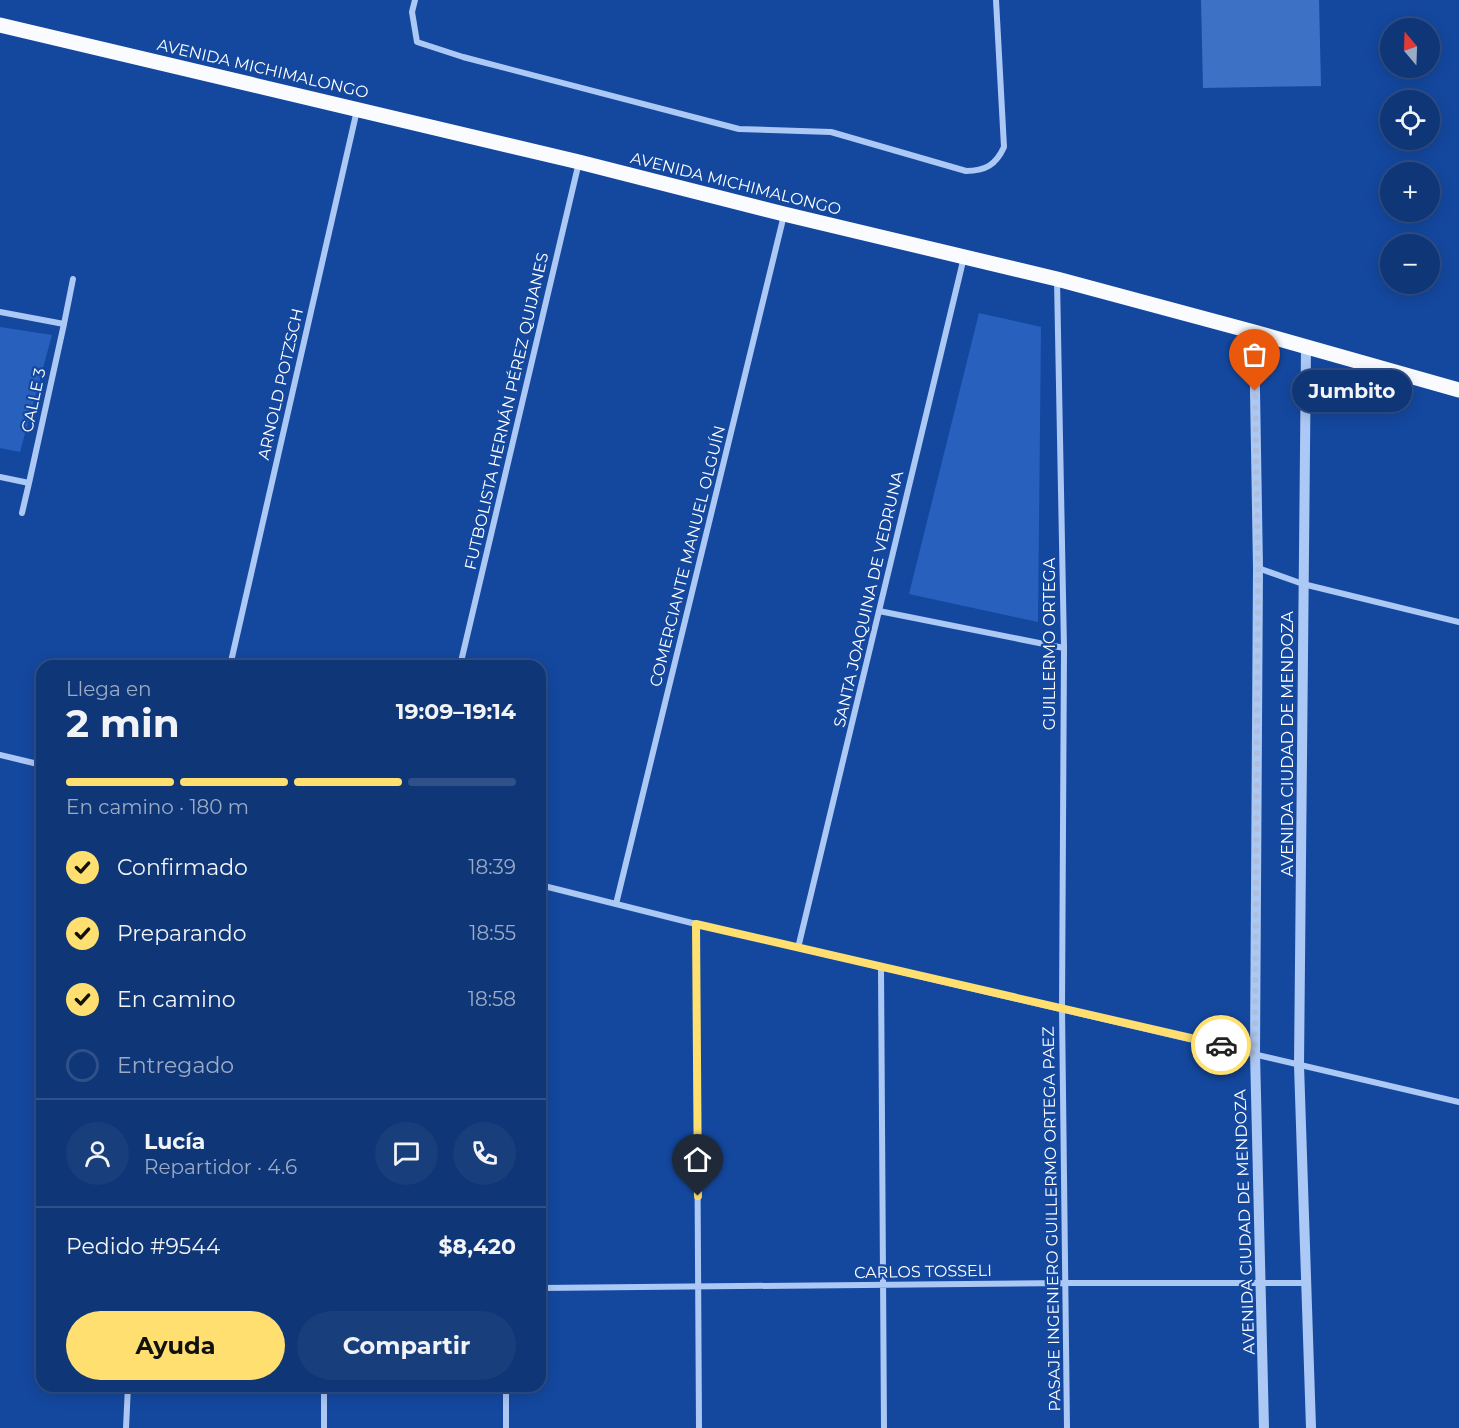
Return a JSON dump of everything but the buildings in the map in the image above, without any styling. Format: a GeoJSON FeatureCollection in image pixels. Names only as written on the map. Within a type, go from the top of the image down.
{"type":"FeatureCollection","features":[{"type":"Feature","properties":{"kind":"main road","name":"AVENIDA MICHIMALONGO"},"geometry":{"type":"LineString","coordinates":[[0,25],[579,162],[1057,279],[1459,390]]}},
{"type":"Feature","properties":{"kind":"street"},"geometry":{"type":"LineString","coordinates":[[415,0],[412,12],[417,42],[463,57],[739,129],[831,132],[966,171],[987,168],[1000,156],[1004,147],[996,0]]}},
{"type":"Feature","properties":{"kind":"street","name":"ARNOLD POTZSCH"},"geometry":{"type":"LineString","coordinates":[[231,660],[357,109]]}},
{"type":"Feature","properties":{"kind":"street","name":"FUTBOLISTA HERNÁN PÉREZ QUIJANES"},"geometry":{"type":"LineString","coordinates":[[461,660],[579,162]]}},
{"type":"Feature","properties":{"kind":"street","name":"COMERCIANTE MANUEL OLGUÍN"},"geometry":{"type":"LineString","coordinates":[[616,904],[784,214]]}},
{"type":"Feature","properties":{"kind":"street","name":"SANTA JOAQUINA DE VEDRUNA"},"geometry":{"type":"LineString","coordinates":[[798,948],[964,257]]}},
{"type":"Feature","properties":{"kind":"street","name":"CALLE 3"},"geometry":{"type":"LineString","coordinates":[[22,513],[73,279]]}},
{"type":"Feature","properties":{"kind":"street","name":"GUILLERMO ORTEGA"},"geometry":{"type":"LineString","coordinates":[[1057,279],[1064,648],[1062,1009]]}},
{"type":"Feature","properties":{"kind":"street"},"geometry":{"type":"LineString","coordinates":[[0,312],[64,324]]}},
{"type":"Feature","properties":{"kind":"street","name":"AVENIDA CIUDAD DE MENDOZA"},"geometry":{"type":"LineString","coordinates":[[1254,332],[1258,568],[1255,1053],[1264,1428]]}},
{"type":"Feature","properties":{"kind":"street","name":"AVENIDA CIUDAD DE MENDOZA"},"geometry":{"type":"LineString","coordinates":[[1306,347],[1299,1065],[1311,1428]]}},
{"type":"Feature","properties":{"kind":"street"},"geometry":{"type":"LineString","coordinates":[[0,477],[28,483]]}},
{"type":"Feature","properties":{"kind":"street"},"geometry":{"type":"LineString","coordinates":[[1258,568],[1303,585],[1459,622]]}},
{"type":"Feature","properties":{"kind":"street"},"geometry":{"type":"LineString","coordinates":[[879,611],[1064,648]]}},
{"type":"Feature","properties":{"kind":"street"},"geometry":{"type":"LineString","coordinates":[[0,755],[36,764]]}},
{"type":"Feature","properties":{"kind":"street"},"geometry":{"type":"LineString","coordinates":[[546,886],[881,968],[1459,1102]]}},
{"type":"Feature","properties":{"kind":"street"},"geometry":{"type":"LineString","coordinates":[[696,924],[699,1428]]}},
{"type":"Feature","properties":{"kind":"street"},"geometry":{"type":"LineString","coordinates":[[881,968],[884,1428]]}},
{"type":"Feature","properties":{"kind":"street","name":"PASAJE INGENIERO GUILLERMO ORTEGA PAEZ"},"geometry":{"type":"LineString","coordinates":[[1062,1009],[1066,1428]]}},
{"type":"Feature","properties":{"kind":"street","name":"CARLOS TOSSELI"},"geometry":{"type":"LineString","coordinates":[[546,1288],[1307,1283]]}},
{"type":"Feature","properties":{"kind":"street"},"geometry":{"type":"LineString","coordinates":[[126,1428],[128,1392]]}},
{"type":"Feature","properties":{"kind":"street"},"geometry":{"type":"LineString","coordinates":[[324,1392],[324,1428]]}},
{"type":"Feature","properties":{"kind":"street"},"geometry":{"type":"LineString","coordinates":[[506,1392],[506,1428]]}},
{"type":"Feature","properties":{"kind":"shaded area"},"geometry":{"type":"Polygon","coordinates":[[[979,313],[1041,327],[1038,622],[909,594],[979,313]]]}},
{"type":"Feature","properties":{"kind":"shaded area"},"geometry":{"type":"Polygon","coordinates":[[[0,327],[52,335],[20,452],[0,448],[0,327]]]}},
{"type":"Feature","properties":{"kind":"way so far"},"geometry":{"type":"LineString","coordinates":[[1221,1045],[1255,1053],[1258,568],[1255,391]]}},
{"type":"Feature","properties":{"kind":"place","name":"Jumbito"},"geometry":{"type":"Point","coordinates":[1255,391]}},
{"type":"Feature","properties":{"kind":"route"},"geometry":{"type":"LineString","coordinates":[[698,1196],[696,924],[1221,1045]]}}]}
